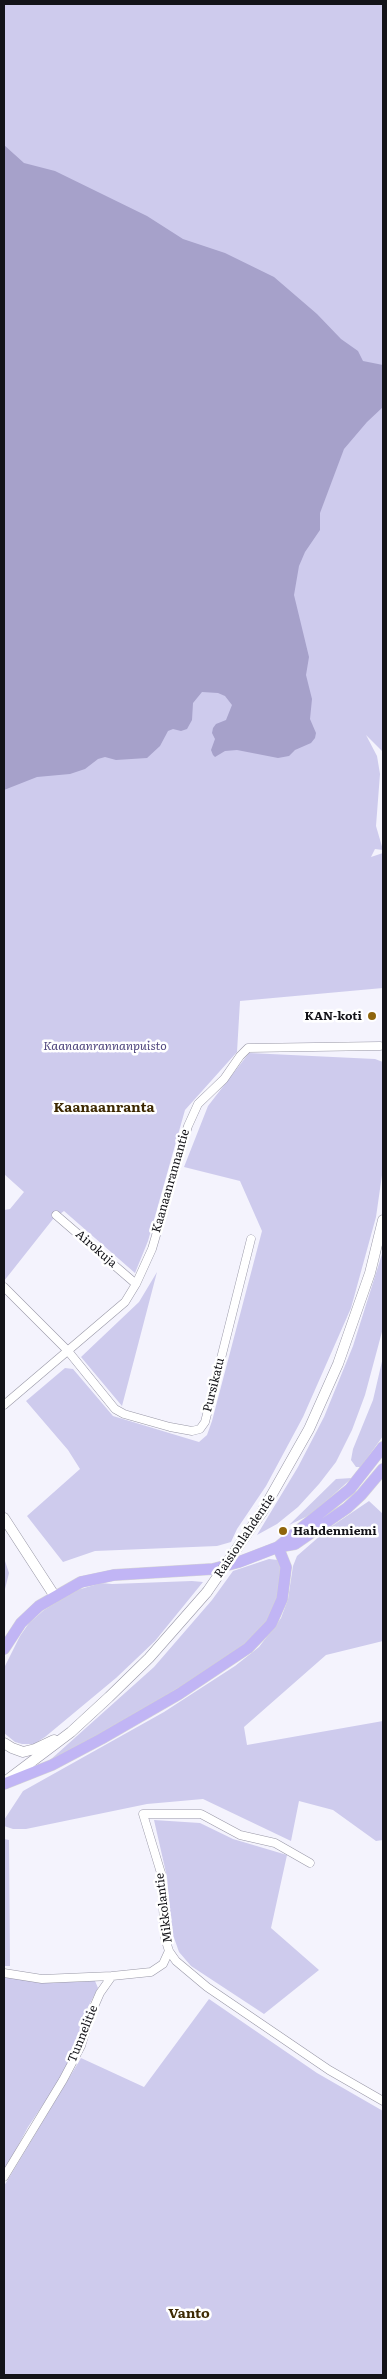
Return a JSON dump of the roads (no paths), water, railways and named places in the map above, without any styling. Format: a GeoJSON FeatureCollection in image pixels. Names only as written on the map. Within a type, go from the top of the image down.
{"type":"FeatureCollection","features":[{"type":"Feature","properties":{"kind":"main road","name":"Raisionlahdentie"},"geometry":{"type":"LineString","coordinates":[[4,1783],[71,1732],[149,1658],[207,1592],[262,1512],[309,1429],[338,1364],[370,1273],[383,1220]]}},
{"type":"Feature","properties":{"kind":"main road"},"geometry":{"type":"LineString","coordinates":[[278,1547],[350,1489],[383,1450]]}},
{"type":"Feature","properties":{"kind":"main road"},"geometry":{"type":"LineString","coordinates":[[4,1649],[25,1618],[54,1595],[81,1582],[98,1577],[213,1569],[278,1547],[295,1544],[334,1519],[361,1495],[383,1469]]}},
{"type":"Feature","properties":{"kind":"main road"},"geometry":{"type":"LineString","coordinates":[[4,1518],[54,1595]]}},
{"type":"Feature","properties":{"kind":"main road"},"geometry":{"type":"LineString","coordinates":[[4,1783],[52,1765],[101,1739],[179,1694],[248,1648],[271,1624],[282,1599],[286,1567],[284,1557],[278,1547]]}},
{"type":"Feature","properties":{"kind":"main road"},"geometry":{"type":"LineString","coordinates":[[4,1743],[17,1750],[29,1751],[71,1732]]}},
{"type":"Feature","properties":{"kind":"street","name":"Kaanaanrannantie"},"geometry":{"type":"LineString","coordinates":[[4,1405],[119,1308],[136,1284],[152,1249],[188,1126],[198,1104],[224,1079],[248,1048],[380,1046]]}},
{"type":"Feature","properties":{"kind":"street","name":"Airokuja"},"geometry":{"type":"LineString","coordinates":[[56,1215],[136,1284]]}},
{"type":"Feature","properties":{"kind":"street","name":"Pursikatu"},"geometry":{"type":"LineString","coordinates":[[68,1351],[119,1412],[170,1427],[192,1431],[200,1429],[205,1422],[251,1239]]}},
{"type":"Feature","properties":{"kind":"street"},"geometry":{"type":"LineString","coordinates":[[4,1287],[68,1351]]}},
{"type":"Feature","properties":{"kind":"street","name":"Mikkolantie"},"geometry":{"type":"LineString","coordinates":[[310,1863],[275,1843],[240,1835],[201,1814],[143,1814],[161,1873],[166,1938],[169,1951],[176,1961],[207,1988],[329,2070],[383,2102]]}},
{"type":"Feature","properties":{"kind":"street"},"geometry":{"type":"LineString","coordinates":[[4,1973],[42,1979],[151,1972],[163,1964],[169,1951]]}},
{"type":"Feature","properties":{"kind":"street","name":"Tunnelitie"},"geometry":{"type":"LineString","coordinates":[[4,2177],[63,2080],[81,2046],[90,2016],[100,1993],[112,1976]]}},
{"type":"Feature","properties":{"kind":"place","name":"KAN-koti"},"geometry":{"type":"Point","coordinates":[372,1016]}},
{"type":"Feature","properties":{"kind":"place","name":"Hahdenniemi"},"geometry":{"type":"Point","coordinates":[283,1531]}},
{"type":"Feature","properties":{"kind":"district","name":"Kaanaanranta"},"geometry":{"type":"Point","coordinates":[104,1108]}},
{"type":"Feature","properties":{"kind":"district","name":"Vanto"},"geometry":{"type":"Point","coordinates":[189,2314]}},
{"type":"Feature","properties":{"kind":"park label","name":"Kaanaanrannanpuisto"},"geometry":{"type":"Point","coordinates":[105,1046]}}]}
